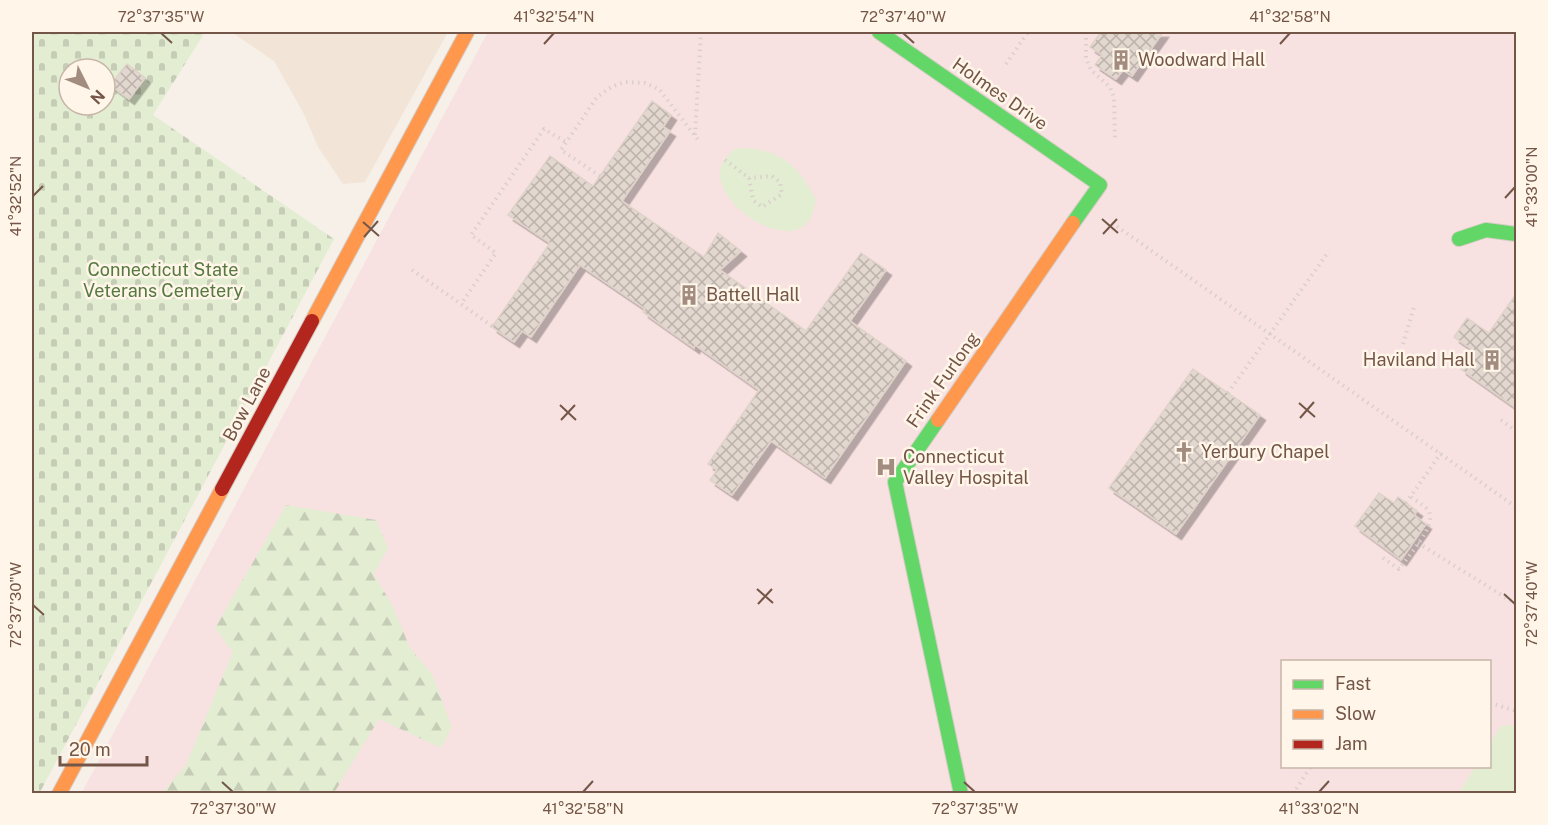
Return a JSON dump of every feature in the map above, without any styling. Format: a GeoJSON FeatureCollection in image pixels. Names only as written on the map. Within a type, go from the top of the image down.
{"type":"FeatureCollection","features":[{"type":"Feature","properties":{"kind":"street","name":"Bow Lane"},"geometry":{"type":"LineString","coordinates":[[59,794],[467,32]]}},
{"type":"Feature","properties":{"kind":"street","name":"Holmes Drive"},"geometry":{"type":"LineString","coordinates":[[879,32],[1100,185]]}},
{"type":"Feature","properties":{"kind":"street","name":"Frink Furlong"},"geometry":{"type":"LineString","coordinates":[[961,794],[895,482],[1100,185]]}},
{"type":"Feature","properties":{"kind":"street"},"geometry":{"type":"LineString","coordinates":[[1459,239],[1486,231],[1516,234]]}},
{"type":"Feature","properties":{"kind":"path"},"geometry":{"type":"LineString","coordinates":[[695,135],[701,32]]}},
{"type":"Feature","properties":{"kind":"path"},"geometry":{"type":"LineString","coordinates":[[1006,64],[1028,32]]}},
{"type":"Feature","properties":{"kind":"path"},"geometry":{"type":"LineString","coordinates":[[1086,32],[1086,58],[1091,70],[1110,87],[1114,97],[1114,138]]}},
{"type":"Feature","properties":{"kind":"path"},"geometry":{"type":"LineString","coordinates":[[600,176],[561,150],[597,97],[611,87],[625,82],[645,83],[659,89],[699,141]]}},
{"type":"Feature","properties":{"kind":"path"},"geometry":{"type":"LineString","coordinates":[[461,304],[496,253],[471,235],[544,129],[566,142]]}},
{"type":"Feature","properties":{"kind":"path"},"geometry":{"type":"LineString","coordinates":[[725,160],[749,178],[772,176],[780,182],[782,194],[762,207],[753,200],[749,178]]}},
{"type":"Feature","properties":{"kind":"path"},"geometry":{"type":"LineString","coordinates":[[1104,217],[1516,507]]}},
{"type":"Feature","properties":{"kind":"path"},"geometry":{"type":"LineString","coordinates":[[1228,393],[1329,251]]}},
{"type":"Feature","properties":{"kind":"path"},"geometry":{"type":"LineString","coordinates":[[411,270],[492,326]]}},
{"type":"Feature","properties":{"kind":"path"},"geometry":{"type":"LineString","coordinates":[[1403,344],[1413,307]]}},
{"type":"Feature","properties":{"kind":"path"},"geometry":{"type":"LineString","coordinates":[[1501,420],[1516,431]]}},
{"type":"Feature","properties":{"kind":"path"},"geometry":{"type":"LineString","coordinates":[[1406,503],[1441,453]]}},
{"type":"Feature","properties":{"kind":"path"},"geometry":{"type":"LineString","coordinates":[[1383,558],[1399,569],[1428,529],[1431,521],[1429,512],[1410,497]]}},
{"type":"Feature","properties":{"kind":"path"},"geometry":{"type":"LineString","coordinates":[[1418,543],[1516,604]]}},
{"type":"Feature","properties":{"kind":"path"},"geometry":{"type":"LineString","coordinates":[[1491,703],[1516,711]]}},
{"type":"Feature","properties":{"kind":"path"},"geometry":{"type":"LineString","coordinates":[[1293,794],[1310,768]]}},
{"type":"Feature","properties":{"kind":"shaded area"},"geometry":{"type":"Polygon","coordinates":[[[231,32],[448,32],[365,182],[343,184],[318,147],[304,114],[274,61],[231,32]]]}},
{"type":"Feature","properties":{"kind":"shaded area","name":"Connecticut Valley Hospital"},"geometry":{"type":"Polygon","coordinates":[[[488,32],[1516,32],[1516,793],[81,794],[488,32]]]}},
{"type":"Feature","properties":{"kind":"green space","name":"Connecticut State Veterans Cemetery"},"geometry":{"type":"Polygon","coordinates":[[[32,32],[205,32],[153,115],[334,239],[39,794],[32,793],[32,32]]]}},
{"type":"Feature","properties":{"kind":"green space"},"geometry":{"type":"Polygon","coordinates":[[[737,148],[764,151],[785,160],[794,167],[816,200],[814,210],[805,225],[791,231],[774,229],[756,221],[739,209],[726,194],[720,178],[723,162],[737,148]]]}},
{"type":"Feature","properties":{"kind":"green space"},"geometry":{"type":"Polygon","coordinates":[[[286,505],[376,520],[388,548],[374,574],[393,607],[410,648],[432,674],[452,727],[441,748],[379,719],[334,793],[162,793],[186,765],[233,652],[215,628],[286,505]]]}},
{"type":"Feature","properties":{"kind":"green space"},"geometry":{"type":"Polygon","coordinates":[[[1516,725],[1516,793],[1459,793],[1474,768],[1491,768],[1491,742],[1501,726],[1516,725]]]}},
{"type":"Feature","properties":{"kind":"building","name":"Woodward Hall"},"geometry":{"type":"Polygon","coordinates":[[[1101,32],[1163,32],[1132,76],[1123,70],[1116,79],[1095,65],[1102,55],[1090,47],[1101,32]]]}},
{"type":"Feature","properties":{"kind":"building"},"geometry":{"type":"Polygon","coordinates":[[[127,64],[145,78],[129,99],[117,90],[117,76],[127,64]]]}},
{"type":"Feature","properties":{"kind":"building","name":"Battell Hall"},"geometry":{"type":"Polygon","coordinates":[[[652,101],[671,115],[663,127],[670,131],[622,201],[704,257],[718,233],[741,251],[720,270],[806,331],[861,253],[886,270],[850,321],[906,361],[825,478],[771,441],[732,495],[710,480],[717,470],[708,464],[759,390],[695,345],[694,348],[643,312],[645,309],[580,265],[531,337],[522,331],[514,342],[492,327],[550,243],[508,215],[550,156],[593,186],[652,101]]]}},
{"type":"Feature","properties":{"kind":"building","name":"Haviland Hall"},"geometry":{"type":"Polygon","coordinates":[[[1516,294],[1516,408],[1461,369],[1474,351],[1454,337],[1467,318],[1489,333],[1516,294]]]}},
{"type":"Feature","properties":{"kind":"building","name":"Yerbury Chapel"},"geometry":{"type":"Polygon","coordinates":[[[1193,369],[1260,415],[1176,534],[1109,488],[1193,369]]]}},
{"type":"Feature","properties":{"kind":"building"},"geometry":{"type":"Polygon","coordinates":[[[1379,493],[1394,503],[1398,497],[1417,511],[1414,515],[1426,524],[1401,560],[1355,526],[1379,493]]]}},
{"type":"Feature","properties":{"kind":"traffic: fast"},"geometry":{"type":"LineString","coordinates":[[879,32],[1100,185],[1073,223]]}},
{"type":"Feature","properties":{"kind":"traffic: fast"},"geometry":{"type":"LineString","coordinates":[[1459,239],[1486,230],[1516,234]]}},
{"type":"Feature","properties":{"kind":"traffic: fast"},"geometry":{"type":"LineString","coordinates":[[938,420],[895,482],[961,794]]}},
{"type":"Feature","properties":{"kind":"traffic: slow"},"geometry":{"type":"LineString","coordinates":[[312,321],[467,32]]}},
{"type":"Feature","properties":{"kind":"traffic: slow"},"geometry":{"type":"LineString","coordinates":[[938,420],[1073,223]]}},
{"type":"Feature","properties":{"kind":"traffic: slow"},"geometry":{"type":"LineString","coordinates":[[59,794],[222,489]]}},
{"type":"Feature","properties":{"kind":"traffic: jam"},"geometry":{"type":"LineString","coordinates":[[222,489],[312,321]]}},
{"type":"Feature","properties":{"kind":"place","name":"Woodward Hall"},"geometry":{"type":"Point","coordinates":[1121,60]}},
{"type":"Feature","properties":{"kind":"place","name":"Battell Hall"},"geometry":{"type":"Point","coordinates":[689,295]}},
{"type":"Feature","properties":{"kind":"place","name":"Haviland Hall"},"geometry":{"type":"Point","coordinates":[1492,360]}},
{"type":"Feature","properties":{"kind":"place","name":"Yerbury Chapel"},"geometry":{"type":"Point","coordinates":[1184,452]}},
{"type":"Feature","properties":{"kind":"place","name":"Connecticut Valley Hospital"},"geometry":{"type":"Point","coordinates":[886,467]}}]}
